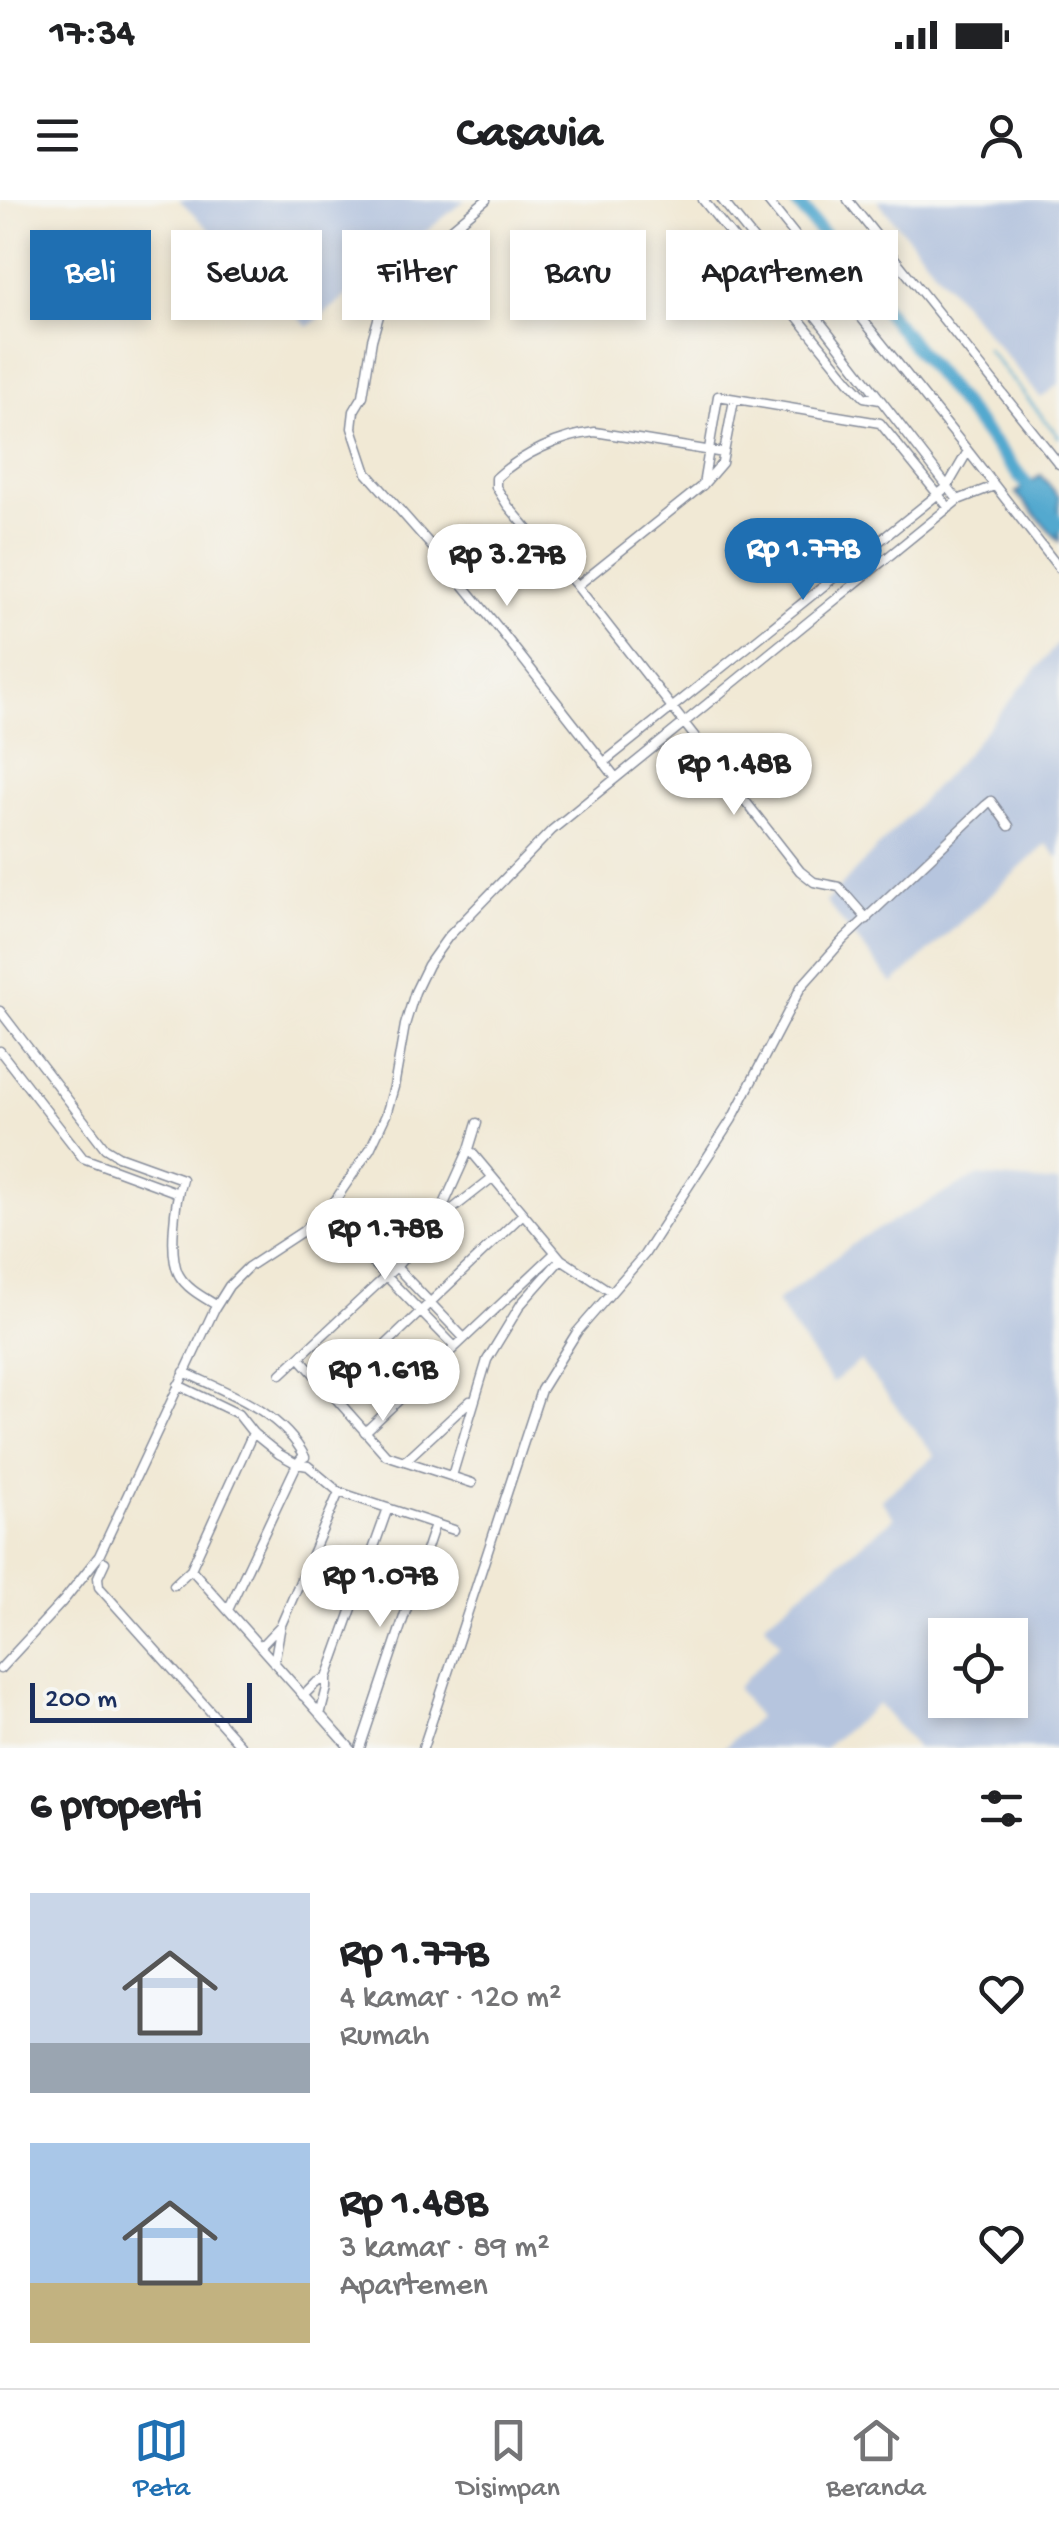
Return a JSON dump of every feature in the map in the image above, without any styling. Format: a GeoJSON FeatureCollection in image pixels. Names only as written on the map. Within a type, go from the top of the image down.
{"type":"FeatureCollection","features":[{"type":"Feature","properties":{"kind":"street"},"geometry":{"type":"LineString","coordinates":[[486,200],[389,282],[352,428],[367,473],[501,631],[617,778]]}},
{"type":"Feature","properties":{"kind":"street"},"geometry":{"type":"LineString","coordinates":[[703,200],[849,381],[864,396],[881,400]]}},
{"type":"Feature","properties":{"kind":"street"},"geometry":{"type":"LineString","coordinates":[[722,200],[958,500]]}},
{"type":"Feature","properties":{"kind":"street"},"geometry":{"type":"LineString","coordinates":[[767,200],[1059,568]]}},
{"type":"Feature","properties":{"kind":"street"},"geometry":{"type":"LineString","coordinates":[[848,200],[1058,462]]}},
{"type":"Feature","properties":{"kind":"street"},"geometry":{"type":"LineString","coordinates":[[703,484],[718,396],[880,422],[949,508]]}},
{"type":"Feature","properties":{"kind":"street"},"geometry":{"type":"LineString","coordinates":[[576,586],[719,469],[734,400]]}},
{"type":"Feature","properties":{"kind":"street"},"geometry":{"type":"LineString","coordinates":[[724,453],[596,432],[576,434],[519,460],[496,478],[496,487],[800,871],[814,882],[838,887],[868,919]]}},
{"type":"Feature","properties":{"kind":"street"},"geometry":{"type":"LineString","coordinates":[[605,762],[938,494],[968,450]]}},
{"type":"Feature","properties":{"kind":"street"},"geometry":{"type":"LineString","coordinates":[[0,1669],[99,1556],[216,1305],[229,1286],[248,1267],[304,1231],[324,1212],[370,1149],[386,1115],[415,992],[448,937],[552,830],[958,500],[994,486]]}},
{"type":"Feature","properties":{"kind":"street"},"geometry":{"type":"LineString","coordinates":[[423,1748],[542,1390],[577,1332],[644,1255],[732,1120],[809,977],[991,801],[1009,826]]}},
{"type":"Feature","properties":{"kind":"street"},"geometry":{"type":"LineString","coordinates":[[0,1011],[105,1148],[182,1179],[173,1260],[180,1278],[216,1305]]}},
{"type":"Feature","properties":{"kind":"street"},"geometry":{"type":"LineString","coordinates":[[0,1052],[83,1158],[178,1193]]}},
{"type":"Feature","properties":{"kind":"street"},"geometry":{"type":"LineString","coordinates":[[436,1222],[478,1123]]}},
{"type":"Feature","properties":{"kind":"street"},"geometry":{"type":"LineString","coordinates":[[99,1163],[105,1148]]}},
{"type":"Feature","properties":{"kind":"street"},"geometry":{"type":"LineString","coordinates":[[469,1149],[558,1256],[611,1292]]}},
{"type":"Feature","properties":{"kind":"street"},"geometry":{"type":"LineString","coordinates":[[281,1374],[396,1267],[436,1222],[492,1178]]}},
{"type":"Feature","properties":{"kind":"street"},"geometry":{"type":"LineString","coordinates":[[334,1202],[464,1338]]}},
{"type":"Feature","properties":{"kind":"street"},"geometry":{"type":"LineString","coordinates":[[324,1212],[455,1347]]}},
{"type":"Feature","properties":{"kind":"street"},"geometry":{"type":"LineString","coordinates":[[332,1395],[523,1214]]}},
{"type":"Feature","properties":{"kind":"street"},"geometry":{"type":"LineString","coordinates":[[365,1432],[558,1256]]}},
{"type":"Feature","properties":{"kind":"street"},"geometry":{"type":"LineString","coordinates":[[452,1476],[486,1360],[520,1304],[558,1256]]}},
{"type":"Feature","properties":{"kind":"street"},"geometry":{"type":"LineString","coordinates":[[299,1357],[386,1454],[472,1483]]}},
{"type":"Feature","properties":{"kind":"street"},"geometry":{"type":"LineString","coordinates":[[184,1372],[266,1413],[282,1427],[308,1466]]}},
{"type":"Feature","properties":{"kind":"street"},"geometry":{"type":"LineString","coordinates":[[178,1384],[238,1414],[253,1434],[278,1454],[308,1466],[339,1492],[454,1530]]}},
{"type":"Feature","properties":{"kind":"street"},"geometry":{"type":"LineString","coordinates":[[405,1460],[473,1398]]}},
{"type":"Feature","properties":{"kind":"street"},"geometry":{"type":"LineString","coordinates":[[238,1414],[244,1401]]}},
{"type":"Feature","properties":{"kind":"street"},"geometry":{"type":"LineString","coordinates":[[174,1585],[191,1569],[253,1434]]}},
{"type":"Feature","properties":{"kind":"street"},"geometry":{"type":"LineString","coordinates":[[228,1610],[304,1455]]}},
{"type":"Feature","properties":{"kind":"street"},"geometry":{"type":"LineString","coordinates":[[274,1663],[281,1624],[339,1492]]}},
{"type":"Feature","properties":{"kind":"street"},"geometry":{"type":"LineString","coordinates":[[320,1715],[327,1678],[388,1508]]}},
{"type":"Feature","properties":{"kind":"street"},"geometry":{"type":"LineString","coordinates":[[360,1748],[435,1524]]}},
{"type":"Feature","properties":{"kind":"street"},"geometry":{"type":"LineString","coordinates":[[104,1562],[98,1577],[100,1587],[243,1748]]}},
{"type":"Feature","properties":{"kind":"street"},"geometry":{"type":"LineString","coordinates":[[191,1569],[350,1748]]}},
{"type":"Feature","properties":{"kind":"street"},"geometry":{"type":"LineString","coordinates":[[260,1647],[281,1624]]}},
{"type":"Feature","properties":{"kind":"street"},"geometry":{"type":"LineString","coordinates":[[303,1696],[327,1678]]}},
{"type":"Feature","properties":{"kind":"shaded area"},"geometry":{"type":"Polygon","coordinates":[[[179,200],[465,200],[428,230],[342,230],[342,299],[322,316],[322,230],[209,230],[179,200]]]}},
{"type":"Feature","properties":{"kind":"shaded area"},"geometry":{"type":"Polygon","coordinates":[[[877,200],[1059,200],[1059,384],[1041,398],[877,200]]]}},
{"type":"Feature","properties":{"kind":"shaded area"},"geometry":{"type":"Polygon","coordinates":[[[1059,642],[1059,858],[1046,844],[893,984],[826,902],[964,756],[1059,642]]]}},
{"type":"Feature","properties":{"kind":"shaded area"},"geometry":{"type":"Polygon","coordinates":[[[977,1176],[1059,1183],[1059,1748],[917,1748],[878,1704],[824,1748],[723,1748],[758,1718],[737,1688],[780,1643],[764,1623],[894,1518],[881,1499],[935,1456],[860,1361],[832,1383],[776,1302],[861,1238],[977,1176]]]}},
{"type":"Feature","properties":{"kind":"water"},"geometry":{"type":"Polygon","coordinates":[[[1041,475],[1059,497],[1059,541],[1016,493],[1041,475]]]}},
{"type":"Feature","properties":{"kind":"waterway"},"geometry":{"type":"LineString","coordinates":[[795,200],[1059,524]]}},
{"type":"Feature","properties":{"kind":"waterway"},"geometry":{"type":"LineString","coordinates":[[986,348],[1059,437]]}}]}
